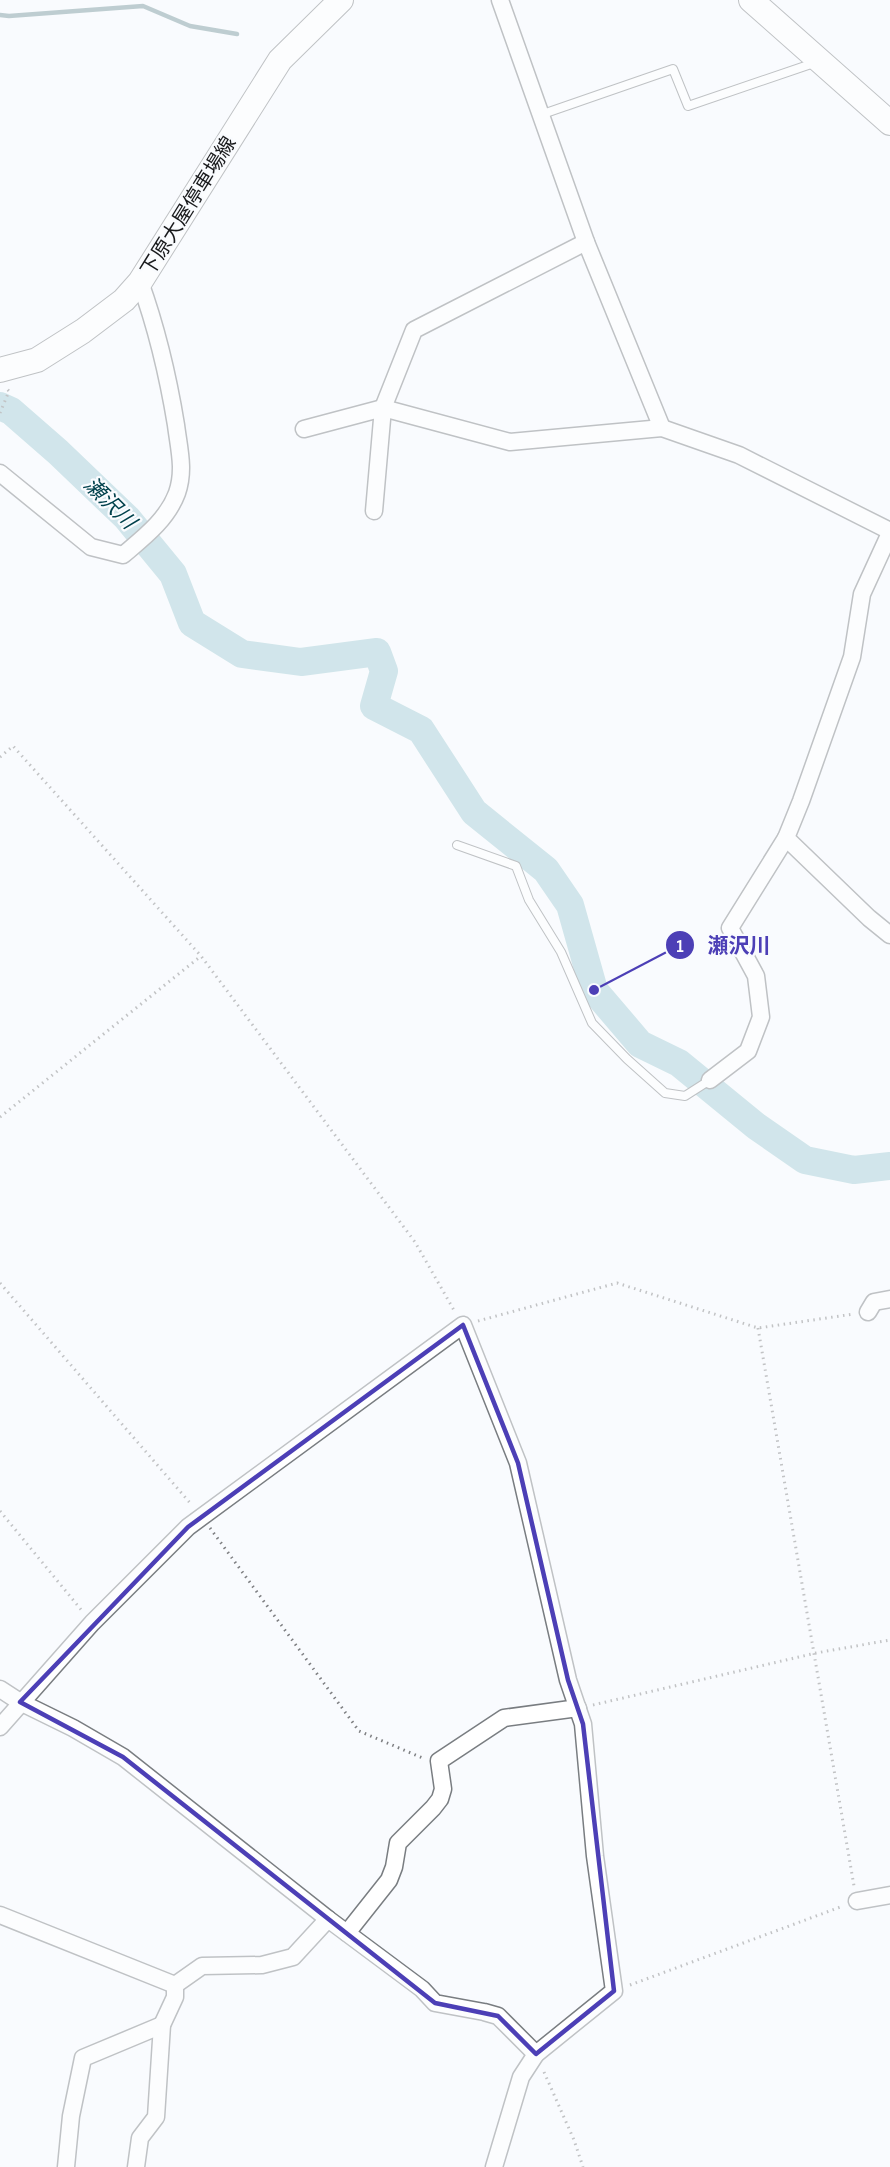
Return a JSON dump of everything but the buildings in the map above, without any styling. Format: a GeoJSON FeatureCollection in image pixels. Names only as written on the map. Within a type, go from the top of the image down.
{"type":"FeatureCollection","features":[{"type":"Feature","properties":{"kind":"main road","name":"下原大屋停車場線"},"geometry":{"type":"LineString","coordinates":[[0,370],[37,360],[83,331],[124,300],[140,282],[280,60],[340,0]]}},
{"type":"Feature","properties":{"kind":"main road"},"geometry":{"type":"LineString","coordinates":[[751,0],[890,123]]}},
{"type":"Feature","properties":{"kind":"street"},"geometry":{"type":"LineString","coordinates":[[500,0],[586,242],[662,428]]}},
{"type":"Feature","properties":{"kind":"street"},"geometry":{"type":"LineString","coordinates":[[374,511],[383,408],[414,330],[586,242]]}},
{"type":"Feature","properties":{"kind":"street"},"geometry":{"type":"LineString","coordinates":[[0,473],[91,547],[123,555],[155,528],[176,495],[182,468],[171,391],[154,321],[140,282]]}},
{"type":"Feature","properties":{"kind":"street"},"geometry":{"type":"LineString","coordinates":[[304,429],[383,408],[510,442],[662,428],[739,455],[890,532],[862,594],[852,657],[801,801],[786,838],[730,928],[756,976],[760,1017],[748,1052],[710,1080]]}},
{"type":"Feature","properties":{"kind":"street"},"geometry":{"type":"LineString","coordinates":[[786,838],[869,918],[890,935]]}},
{"type":"Feature","properties":{"kind":"street"},"geometry":{"type":"LineString","coordinates":[[868,1311],[874,1302],[890,1299]]}},
{"type":"Feature","properties":{"kind":"street"},"geometry":{"type":"LineString","coordinates":[[0,1726],[92,1623],[188,1527],[463,1325],[518,1463],[568,1680],[583,1724],[595,1856],[614,1991],[536,2054],[521,2077],[494,2167]]}},
{"type":"Feature","properties":{"kind":"street"},"geometry":{"type":"LineString","coordinates":[[0,1689],[123,1757],[328,1919],[422,1989],[435,2003],[498,2016],[536,2054]]}},
{"type":"Feature","properties":{"kind":"street"},"geometry":{"type":"LineString","coordinates":[[347,1933],[389,1880],[398,1843],[440,1799],[443,1789],[439,1761],[504,1718],[578,1708]]}},
{"type":"Feature","properties":{"kind":"street"},"geometry":{"type":"LineString","coordinates":[[857,1901],[890,1895]]}},
{"type":"Feature","properties":{"kind":"street"},"geometry":{"type":"LineString","coordinates":[[0,1915],[175,1985]]}},
{"type":"Feature","properties":{"kind":"street"},"geometry":{"type":"LineString","coordinates":[[175,1985],[202,1966],[262,1965],[293,1957],[328,1919]]}},
{"type":"Feature","properties":{"kind":"street"},"geometry":{"type":"LineString","coordinates":[[136,2167],[140,2138],[156,2117],[162,2025],[175,1997],[175,1985]]}},
{"type":"Feature","properties":{"kind":"street"},"geometry":{"type":"LineString","coordinates":[[66,2167],[71,2116],[83,2058],[162,2025]]}},
{"type":"Feature","properties":{"kind":"lane"},"geometry":{"type":"LineString","coordinates":[[540,115],[673,69],[688,106],[820,61]]}},
{"type":"Feature","properties":{"kind":"lane"},"geometry":{"type":"LineString","coordinates":[[457,845],[516,866],[529,900],[561,952],[592,1023],[627,1059],[665,1093],[685,1096],[710,1080]]}},
{"type":"Feature","properties":{"kind":"path"},"geometry":{"type":"LineString","coordinates":[[0,384],[9,391],[0,413]]}},
{"type":"Feature","properties":{"kind":"path"},"geometry":{"type":"LineString","coordinates":[[0,757],[13,746],[201,956],[415,1242],[463,1325],[617,1283],[758,1328],[868,1311]]}},
{"type":"Feature","properties":{"kind":"path"},"geometry":{"type":"LineString","coordinates":[[0,1117],[201,956]]}},
{"type":"Feature","properties":{"kind":"path"},"geometry":{"type":"LineString","coordinates":[[0,1283],[202,1517],[359,1731],[431,1762],[439,1761]]}},
{"type":"Feature","properties":{"kind":"path"},"geometry":{"type":"LineString","coordinates":[[614,1991],[857,1901],[816,1653],[758,1328]]}},
{"type":"Feature","properties":{"kind":"path"},"geometry":{"type":"LineString","coordinates":[[0,1511],[92,1623]]}},
{"type":"Feature","properties":{"kind":"path"},"geometry":{"type":"LineString","coordinates":[[578,1708],[816,1653],[890,1640]]}},
{"type":"Feature","properties":{"kind":"path"},"geometry":{"type":"LineString","coordinates":[[536,2054],[574,2140],[583,2167]]}},
{"type":"Feature","properties":{"kind":"highlighted area"},"geometry":{"type":"Polygon","coordinates":[[[463,1325],[518,1463],[568,1680],[583,1724],[614,1991],[536,2054],[498,2016],[435,2003],[123,1757],[20,1702],[188,1527],[463,1325]]]}},
{"type":"Feature","properties":{"kind":"waterway"},"geometry":{"type":"LineString","coordinates":[[0,15],[143,6],[190,26],[237,34]]}},
{"type":"Feature","properties":{"kind":"waterway","name":"瀬沢川"},"geometry":{"type":"LineString","coordinates":[[0,406],[11,411],[58,452],[127,518],[173,574],[192,623],[242,654],[301,662],[377,652],[384,671],[374,706],[421,730],[474,812],[546,870],[570,905],[594,990],[640,1044],[679,1063],[756,1126],[805,1160],[854,1170],[890,1166]]}},
{"type":"Feature","properties":{"kind":"place","name":"瀬沢川"},"geometry":{"type":"Point","coordinates":[594,990]}}]}
